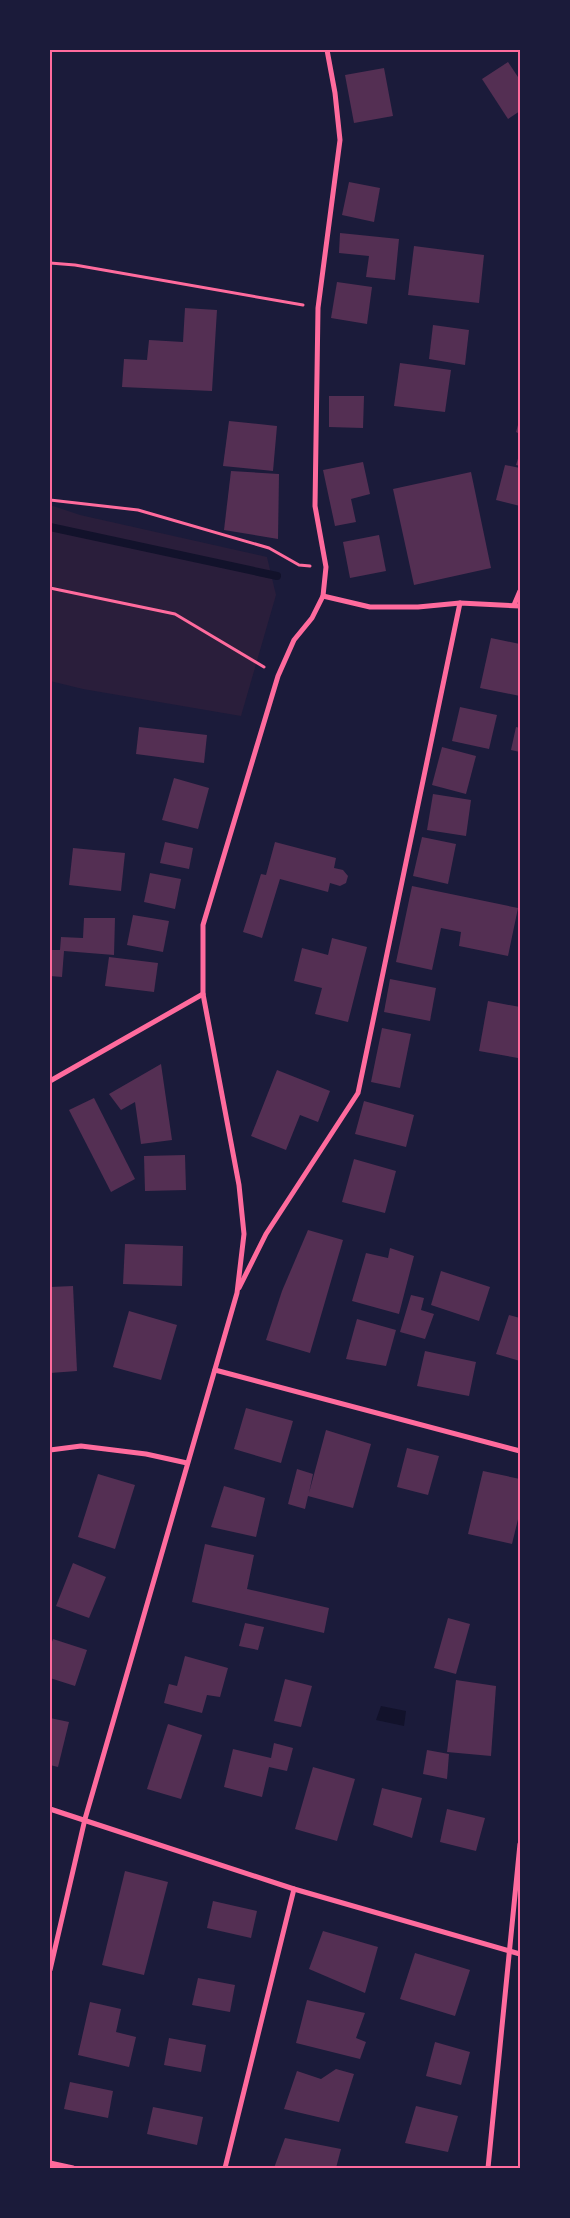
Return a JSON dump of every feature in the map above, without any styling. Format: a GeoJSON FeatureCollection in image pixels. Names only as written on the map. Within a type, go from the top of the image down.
{"type":"FeatureCollection","features":[{"type":"Feature","properties":{"kind":"street"},"geometry":{"type":"LineString","coordinates":[[50,1970],[85,1819],[237,1293],[244,1234],[239,1184],[203,994],[203,925],[278,676],[294,640],[312,618],[323,596],[326,567],[315,506],[318,308],[340,140],[335,93],[327,50]]}},
{"type":"Feature","properties":{"kind":"street"},"geometry":{"type":"LineString","coordinates":[[514,605],[520,591]]}},
{"type":"Feature","properties":{"kind":"street"},"geometry":{"type":"LineString","coordinates":[[323,596],[370,607],[418,607],[460,603],[520,606]]}},
{"type":"Feature","properties":{"kind":"street"},"geometry":{"type":"LineString","coordinates":[[237,1293],[266,1234],[358,1093],[460,603]]}},
{"type":"Feature","properties":{"kind":"street"},"geometry":{"type":"LineString","coordinates":[[50,1081],[203,994]]}},
{"type":"Feature","properties":{"kind":"street"},"geometry":{"type":"LineString","coordinates":[[215,1370],[520,1451]]}},
{"type":"Feature","properties":{"kind":"street"},"geometry":{"type":"LineString","coordinates":[[50,1450],[81,1446],[146,1454],[187,1463]]}},
{"type":"Feature","properties":{"kind":"street"},"geometry":{"type":"LineString","coordinates":[[50,1809],[294,1889],[520,1954]]}},
{"type":"Feature","properties":{"kind":"street"},"geometry":{"type":"LineString","coordinates":[[488,2168],[520,1844]]}},
{"type":"Feature","properties":{"kind":"street"},"geometry":{"type":"LineString","coordinates":[[225,2168],[294,1889]]}},
{"type":"Feature","properties":{"kind":"street"},"geometry":{"type":"LineString","coordinates":[[50,2163],[73,2168]]}},
{"type":"Feature","properties":{"kind":"path"},"geometry":{"type":"LineString","coordinates":[[50,263],[75,265],[318,308]]}},
{"type":"Feature","properties":{"kind":"path"},"geometry":{"type":"LineString","coordinates":[[50,500],[138,510],[268,548],[299,565],[326,567]]}},
{"type":"Feature","properties":{"kind":"path"},"geometry":{"type":"LineString","coordinates":[[50,588],[175,614],[278,676]]}},
{"type":"Feature","properties":{"kind":"shaded area"},"geometry":{"type":"Polygon","coordinates":[[[50,505],[80,515],[267,557],[276,595],[241,716],[83,689],[50,681],[50,505]]]}},
{"type":"Feature","properties":{"kind":"shaded area"},"geometry":{"type":"Polygon","coordinates":[[[381,1706],[406,1711],[404,1726],[376,1720],[381,1706]]]}},
{"type":"Feature","properties":{"kind":"building"},"geometry":{"type":"Polygon","coordinates":[[[508,62],[520,80],[520,111],[508,119],[482,79],[508,62]]]}},
{"type":"Feature","properties":{"kind":"building"},"geometry":{"type":"Polygon","coordinates":[[[384,68],[393,116],[354,123],[345,75],[384,68]]]}},
{"type":"Feature","properties":{"kind":"building"},"geometry":{"type":"Polygon","coordinates":[[[349,182],[380,188],[374,222],[342,215],[349,182]]]}},
{"type":"Feature","properties":{"kind":"building"},"geometry":{"type":"Polygon","coordinates":[[[340,233],[399,239],[395,280],[366,277],[369,256],[339,253],[340,233]]]}},
{"type":"Feature","properties":{"kind":"building"},"geometry":{"type":"Polygon","coordinates":[[[414,246],[484,255],[479,303],[408,295],[414,246]]]}},
{"type":"Feature","properties":{"kind":"building"},"geometry":{"type":"Polygon","coordinates":[[[337,282],[372,287],[367,324],[331,318],[337,282]]]}},
{"type":"Feature","properties":{"kind":"building"},"geometry":{"type":"Polygon","coordinates":[[[185,308],[217,310],[212,391],[122,387],[124,359],[147,360],[149,340],[183,342],[185,308]]]}},
{"type":"Feature","properties":{"kind":"building"},"geometry":{"type":"Polygon","coordinates":[[[433,325],[469,330],[465,365],[429,359],[433,325]]]}},
{"type":"Feature","properties":{"kind":"building"},"geometry":{"type":"Polygon","coordinates":[[[400,363],[451,370],[445,412],[394,406],[400,363]]]}},
{"type":"Feature","properties":{"kind":"building"},"geometry":{"type":"Polygon","coordinates":[[[329,396],[364,396],[363,428],[329,427],[329,396]]]}},
{"type":"Feature","properties":{"kind":"building"},"geometry":{"type":"Polygon","coordinates":[[[520,418],[520,434],[516,432],[520,418]]]}},
{"type":"Feature","properties":{"kind":"building"},"geometry":{"type":"Polygon","coordinates":[[[229,421],[277,426],[273,471],[223,466],[229,421]]]}},
{"type":"Feature","properties":{"kind":"building"},"geometry":{"type":"Polygon","coordinates":[[[520,452],[520,466],[516,465],[520,452]]]}},
{"type":"Feature","properties":{"kind":"building"},"geometry":{"type":"Polygon","coordinates":[[[363,462],[370,494],[351,499],[356,522],[335,526],[323,470],[363,462]]]}},
{"type":"Feature","properties":{"kind":"building"},"geometry":{"type":"Polygon","coordinates":[[[505,465],[520,468],[520,506],[496,500],[505,465]]]}},
{"type":"Feature","properties":{"kind":"building"},"geometry":{"type":"Polygon","coordinates":[[[231,471],[279,474],[278,539],[224,530],[231,471]]]}},
{"type":"Feature","properties":{"kind":"building"},"geometry":{"type":"Polygon","coordinates":[[[471,472],[491,568],[414,585],[393,489],[471,472]]]}},
{"type":"Feature","properties":{"kind":"building"},"geometry":{"type":"Polygon","coordinates":[[[379,535],[386,571],[350,578],[343,542],[379,535]]]}},
{"type":"Feature","properties":{"kind":"building"},"geometry":{"type":"Polygon","coordinates":[[[491,638],[520,644],[520,696],[480,688],[491,638]]]}},
{"type":"Feature","properties":{"kind":"building"},"geometry":{"type":"Polygon","coordinates":[[[460,707],[497,715],[489,749],[452,741],[460,707]]]}},
{"type":"Feature","properties":{"kind":"building"},"geometry":{"type":"Polygon","coordinates":[[[139,727],[207,735],[204,763],[136,754],[139,727]]]}},
{"type":"Feature","properties":{"kind":"building"},"geometry":{"type":"Polygon","coordinates":[[[516,727],[520,728],[520,752],[511,750],[516,727]]]}},
{"type":"Feature","properties":{"kind":"building"},"geometry":{"type":"Polygon","coordinates":[[[442,747],[476,756],[466,794],[432,785],[442,747]]]}},
{"type":"Feature","properties":{"kind":"building"},"geometry":{"type":"Polygon","coordinates":[[[174,778],[209,788],[198,829],[162,820],[174,778]]]}},
{"type":"Feature","properties":{"kind":"building"},"geometry":{"type":"Polygon","coordinates":[[[433,794],[471,800],[466,836],[427,830],[433,794]]]}},
{"type":"Feature","properties":{"kind":"building"},"geometry":{"type":"Polygon","coordinates":[[[422,837],[456,844],[448,884],[413,876],[422,837]]]}},
{"type":"Feature","properties":{"kind":"building"},"geometry":{"type":"Polygon","coordinates":[[[165,842],[193,848],[189,869],[160,863],[165,842]]]}},
{"type":"Feature","properties":{"kind":"building"},"geometry":{"type":"Polygon","coordinates":[[[275,842],[336,858],[334,868],[343,870],[348,876],[346,883],[340,886],[330,883],[328,892],[280,879],[262,938],[243,932],[261,874],[266,875],[275,842]]]}},
{"type":"Feature","properties":{"kind":"building"},"geometry":{"type":"Polygon","coordinates":[[[73,848],[125,853],[121,891],[69,885],[73,848]]]}},
{"type":"Feature","properties":{"kind":"building"},"geometry":{"type":"Polygon","coordinates":[[[150,873],[181,879],[175,909],[144,902],[150,873]]]}},
{"type":"Feature","properties":{"kind":"building"},"geometry":{"type":"Polygon","coordinates":[[[412,886],[518,908],[508,956],[459,946],[461,932],[441,928],[432,970],[396,962],[412,886]]]}},
{"type":"Feature","properties":{"kind":"building"},"geometry":{"type":"Polygon","coordinates":[[[133,915],[169,921],[163,952],[127,945],[133,915]]]}},
{"type":"Feature","properties":{"kind":"building"},"geometry":{"type":"Polygon","coordinates":[[[84,918],[115,918],[114,955],[64,951],[62,977],[50,976],[50,950],[60,950],[61,937],[83,938],[84,918]]]}},
{"type":"Feature","properties":{"kind":"building"},"geometry":{"type":"Polygon","coordinates":[[[332,938],[367,947],[348,1022],[315,1014],[322,988],[294,981],[302,948],[328,955],[332,938]]]}},
{"type":"Feature","properties":{"kind":"building"},"geometry":{"type":"Polygon","coordinates":[[[109,957],[158,963],[154,992],[105,986],[109,957]]]}},
{"type":"Feature","properties":{"kind":"building"},"geometry":{"type":"Polygon","coordinates":[[[390,979],[436,988],[430,1021],[384,1012],[390,979]]]}},
{"type":"Feature","properties":{"kind":"building"},"geometry":{"type":"Polygon","coordinates":[[[488,1001],[520,1007],[518,1058],[479,1051],[488,1001]]]}},
{"type":"Feature","properties":{"kind":"building"},"geometry":{"type":"Polygon","coordinates":[[[382,1028],[411,1034],[400,1088],[371,1082],[382,1028]]]}},
{"type":"Feature","properties":{"kind":"building"},"geometry":{"type":"Polygon","coordinates":[[[161,1064],[172,1140],[141,1144],[135,1102],[121,1110],[109,1094],[161,1064]]]}},
{"type":"Feature","properties":{"kind":"building"},"geometry":{"type":"Polygon","coordinates":[[[277,1070],[330,1091],[318,1122],[300,1115],[286,1150],[251,1136],[277,1070]]]}},
{"type":"Feature","properties":{"kind":"building"},"geometry":{"type":"Polygon","coordinates":[[[94,1098],[135,1179],[111,1192],[69,1110],[94,1098]]]}},
{"type":"Feature","properties":{"kind":"building"},"geometry":{"type":"Polygon","coordinates":[[[364,1101],[414,1115],[406,1147],[355,1134],[364,1101]]]}},
{"type":"Feature","properties":{"kind":"building"},"geometry":{"type":"Polygon","coordinates":[[[185,1155],[186,1190],[145,1191],[144,1156],[185,1155]]]}},
{"type":"Feature","properties":{"kind":"building"},"geometry":{"type":"Polygon","coordinates":[[[354,1159],[396,1171],[385,1213],[342,1202],[354,1159]]]}},
{"type":"Feature","properties":{"kind":"building"},"geometry":{"type":"Polygon","coordinates":[[[308,1230],[343,1240],[310,1353],[266,1340],[282,1291],[308,1230]]]}},
{"type":"Feature","properties":{"kind":"building"},"geometry":{"type":"Polygon","coordinates":[[[125,1244],[183,1246],[182,1286],[123,1284],[125,1244]]]}},
{"type":"Feature","properties":{"kind":"building"},"geometry":{"type":"Polygon","coordinates":[[[390,1248],[414,1256],[399,1314],[352,1301],[366,1253],[388,1258],[390,1248]]]}},
{"type":"Feature","properties":{"kind":"building"},"geometry":{"type":"Polygon","coordinates":[[[441,1271],[490,1287],[479,1321],[431,1305],[441,1271]]]}},
{"type":"Feature","properties":{"kind":"building"},"geometry":{"type":"Polygon","coordinates":[[[73,1286],[77,1371],[50,1373],[50,1287],[73,1286]]]}},
{"type":"Feature","properties":{"kind":"building"},"geometry":{"type":"Polygon","coordinates":[[[411,1295],[424,1298],[421,1310],[434,1314],[425,1339],[400,1332],[411,1295]]]}},
{"type":"Feature","properties":{"kind":"building"},"geometry":{"type":"Polygon","coordinates":[[[129,1311],[177,1325],[161,1380],[113,1367],[129,1311]]]}},
{"type":"Feature","properties":{"kind":"building"},"geometry":{"type":"Polygon","coordinates":[[[509,1315],[520,1318],[520,1361],[496,1354],[509,1315]]]}},
{"type":"Feature","properties":{"kind":"building"},"geometry":{"type":"Polygon","coordinates":[[[357,1319],[396,1330],[386,1366],[346,1359],[357,1319]]]}},
{"type":"Feature","properties":{"kind":"building"},"geometry":{"type":"Polygon","coordinates":[[[425,1351],[476,1362],[469,1396],[417,1386],[425,1351]]]}},
{"type":"Feature","properties":{"kind":"building"},"geometry":{"type":"Polygon","coordinates":[[[246,1408],[293,1421],[281,1463],[234,1449],[246,1408]]]}},
{"type":"Feature","properties":{"kind":"building"},"geometry":{"type":"Polygon","coordinates":[[[326,1430],[371,1444],[353,1508],[308,1496],[305,1509],[288,1504],[297,1469],[313,1474],[309,1493],[326,1430]]]}},
{"type":"Feature","properties":{"kind":"building"},"geometry":{"type":"Polygon","coordinates":[[[407,1448],[439,1456],[428,1495],[397,1487],[407,1448]]]}},
{"type":"Feature","properties":{"kind":"building"},"geometry":{"type":"Polygon","coordinates":[[[483,1471],[520,1479],[520,1511],[512,1544],[468,1534],[483,1471]]]}},
{"type":"Feature","properties":{"kind":"building"},"geometry":{"type":"Polygon","coordinates":[[[98,1474],[135,1485],[115,1549],[78,1537],[98,1474]]]}},
{"type":"Feature","properties":{"kind":"building"},"geometry":{"type":"Polygon","coordinates":[[[224,1486],[265,1498],[256,1537],[211,1527],[224,1486]]]}},
{"type":"Feature","properties":{"kind":"building"},"geometry":{"type":"Polygon","coordinates":[[[205,1544],[254,1555],[247,1589],[329,1608],[324,1633],[192,1602],[205,1544]]]}},
{"type":"Feature","properties":{"kind":"building"},"geometry":{"type":"Polygon","coordinates":[[[73,1563],[106,1577],[89,1618],[56,1606],[73,1563]]]}},
{"type":"Feature","properties":{"kind":"building"},"geometry":{"type":"Polygon","coordinates":[[[448,1618],[470,1624],[456,1674],[434,1668],[448,1618]]]}},
{"type":"Feature","properties":{"kind":"building"},"geometry":{"type":"Polygon","coordinates":[[[245,1623],[264,1627],[258,1650],[239,1646],[245,1623]]]}},
{"type":"Feature","properties":{"kind":"building"},"geometry":{"type":"Polygon","coordinates":[[[53,1639],[87,1650],[75,1686],[50,1678],[50,1647],[53,1639]]]}},
{"type":"Feature","properties":{"kind":"building"},"geometry":{"type":"Polygon","coordinates":[[[185,1656],[228,1668],[220,1697],[207,1695],[202,1713],[164,1703],[169,1684],[177,1686],[185,1656]]]}},
{"type":"Feature","properties":{"kind":"building"},"geometry":{"type":"Polygon","coordinates":[[[285,1679],[312,1686],[301,1727],[274,1721],[285,1679]]]}},
{"type":"Feature","properties":{"kind":"building"},"geometry":{"type":"Polygon","coordinates":[[[456,1680],[496,1686],[491,1756],[447,1752],[456,1680]]]}},
{"type":"Feature","properties":{"kind":"building"},"geometry":{"type":"Polygon","coordinates":[[[50,1718],[69,1722],[58,1767],[50,1765],[50,1718]]]}},
{"type":"Feature","properties":{"kind":"building"},"geometry":{"type":"Polygon","coordinates":[[[168,1724],[202,1735],[181,1799],[147,1789],[168,1724]]]}},
{"type":"Feature","properties":{"kind":"building"},"geometry":{"type":"Polygon","coordinates":[[[274,1743],[293,1748],[287,1771],[269,1767],[262,1797],[224,1787],[233,1749],[271,1758],[274,1743]]]}},
{"type":"Feature","properties":{"kind":"building"},"geometry":{"type":"Polygon","coordinates":[[[427,1750],[449,1754],[447,1779],[423,1774],[427,1750]]]}},
{"type":"Feature","properties":{"kind":"building"},"geometry":{"type":"Polygon","coordinates":[[[313,1767],[355,1779],[337,1841],[295,1829],[313,1767]]]}},
{"type":"Feature","properties":{"kind":"building"},"geometry":{"type":"Polygon","coordinates":[[[382,1788],[422,1798],[412,1838],[373,1825],[382,1788]]]}},
{"type":"Feature","properties":{"kind":"building"},"geometry":{"type":"Polygon","coordinates":[[[447,1809],[485,1818],[476,1851],[440,1842],[447,1809]]]}},
{"type":"Feature","properties":{"kind":"building"},"geometry":{"type":"Polygon","coordinates":[[[125,1871],[168,1882],[144,1975],[102,1965],[125,1871]]]}},
{"type":"Feature","properties":{"kind":"building"},"geometry":{"type":"Polygon","coordinates":[[[213,1901],[257,1911],[251,1938],[207,1928],[213,1901]]]}},
{"type":"Feature","properties":{"kind":"building"},"geometry":{"type":"Polygon","coordinates":[[[323,1931],[378,1947],[365,1993],[309,1969],[323,1931]]]}},
{"type":"Feature","properties":{"kind":"building"},"geometry":{"type":"Polygon","coordinates":[[[415,1953],[470,1970],[455,2016],[400,1999],[415,1953]]]}},
{"type":"Feature","properties":{"kind":"building"},"geometry":{"type":"Polygon","coordinates":[[[198,1978],[235,1985],[230,2012],[192,2005],[198,1978]]]}},
{"type":"Feature","properties":{"kind":"building"},"geometry":{"type":"Polygon","coordinates":[[[307,2000],[365,2013],[356,2038],[366,2042],[360,2059],[296,2043],[307,2000]]]}},
{"type":"Feature","properties":{"kind":"building"},"geometry":{"type":"Polygon","coordinates":[[[90,2002],[121,2009],[116,2032],[136,2037],[129,2067],[78,2055],[90,2002]]]}},
{"type":"Feature","properties":{"kind":"building"},"geometry":{"type":"Polygon","coordinates":[[[169,2038],[206,2045],[201,2072],[164,2065],[169,2038]]]}},
{"type":"Feature","properties":{"kind":"building"},"geometry":{"type":"Polygon","coordinates":[[[435,2042],[470,2052],[461,2085],[426,2076],[435,2042]]]}},
{"type":"Feature","properties":{"kind":"building"},"geometry":{"type":"Polygon","coordinates":[[[336,2069],[354,2074],[339,2122],[284,2109],[297,2071],[321,2079],[336,2069]]]}},
{"type":"Feature","properties":{"kind":"building"},"geometry":{"type":"Polygon","coordinates":[[[70,2082],[113,2091],[108,2118],[64,2109],[70,2082]]]}},
{"type":"Feature","properties":{"kind":"building"},"geometry":{"type":"Polygon","coordinates":[[[416,2106],[458,2116],[448,2152],[405,2143],[416,2106]]]}},
{"type":"Feature","properties":{"kind":"building"},"geometry":{"type":"Polygon","coordinates":[[[153,2107],[203,2117],[197,2145],[147,2134],[153,2107]]]}},
{"type":"Feature","properties":{"kind":"building"},"geometry":{"type":"Polygon","coordinates":[[[285,2138],[341,2149],[336,2168],[274,2168],[285,2138]]]}},
{"type":"Feature","properties":{"kind":"waterway"},"geometry":{"type":"LineString","coordinates":[[50,527],[277,576]]}}]}
